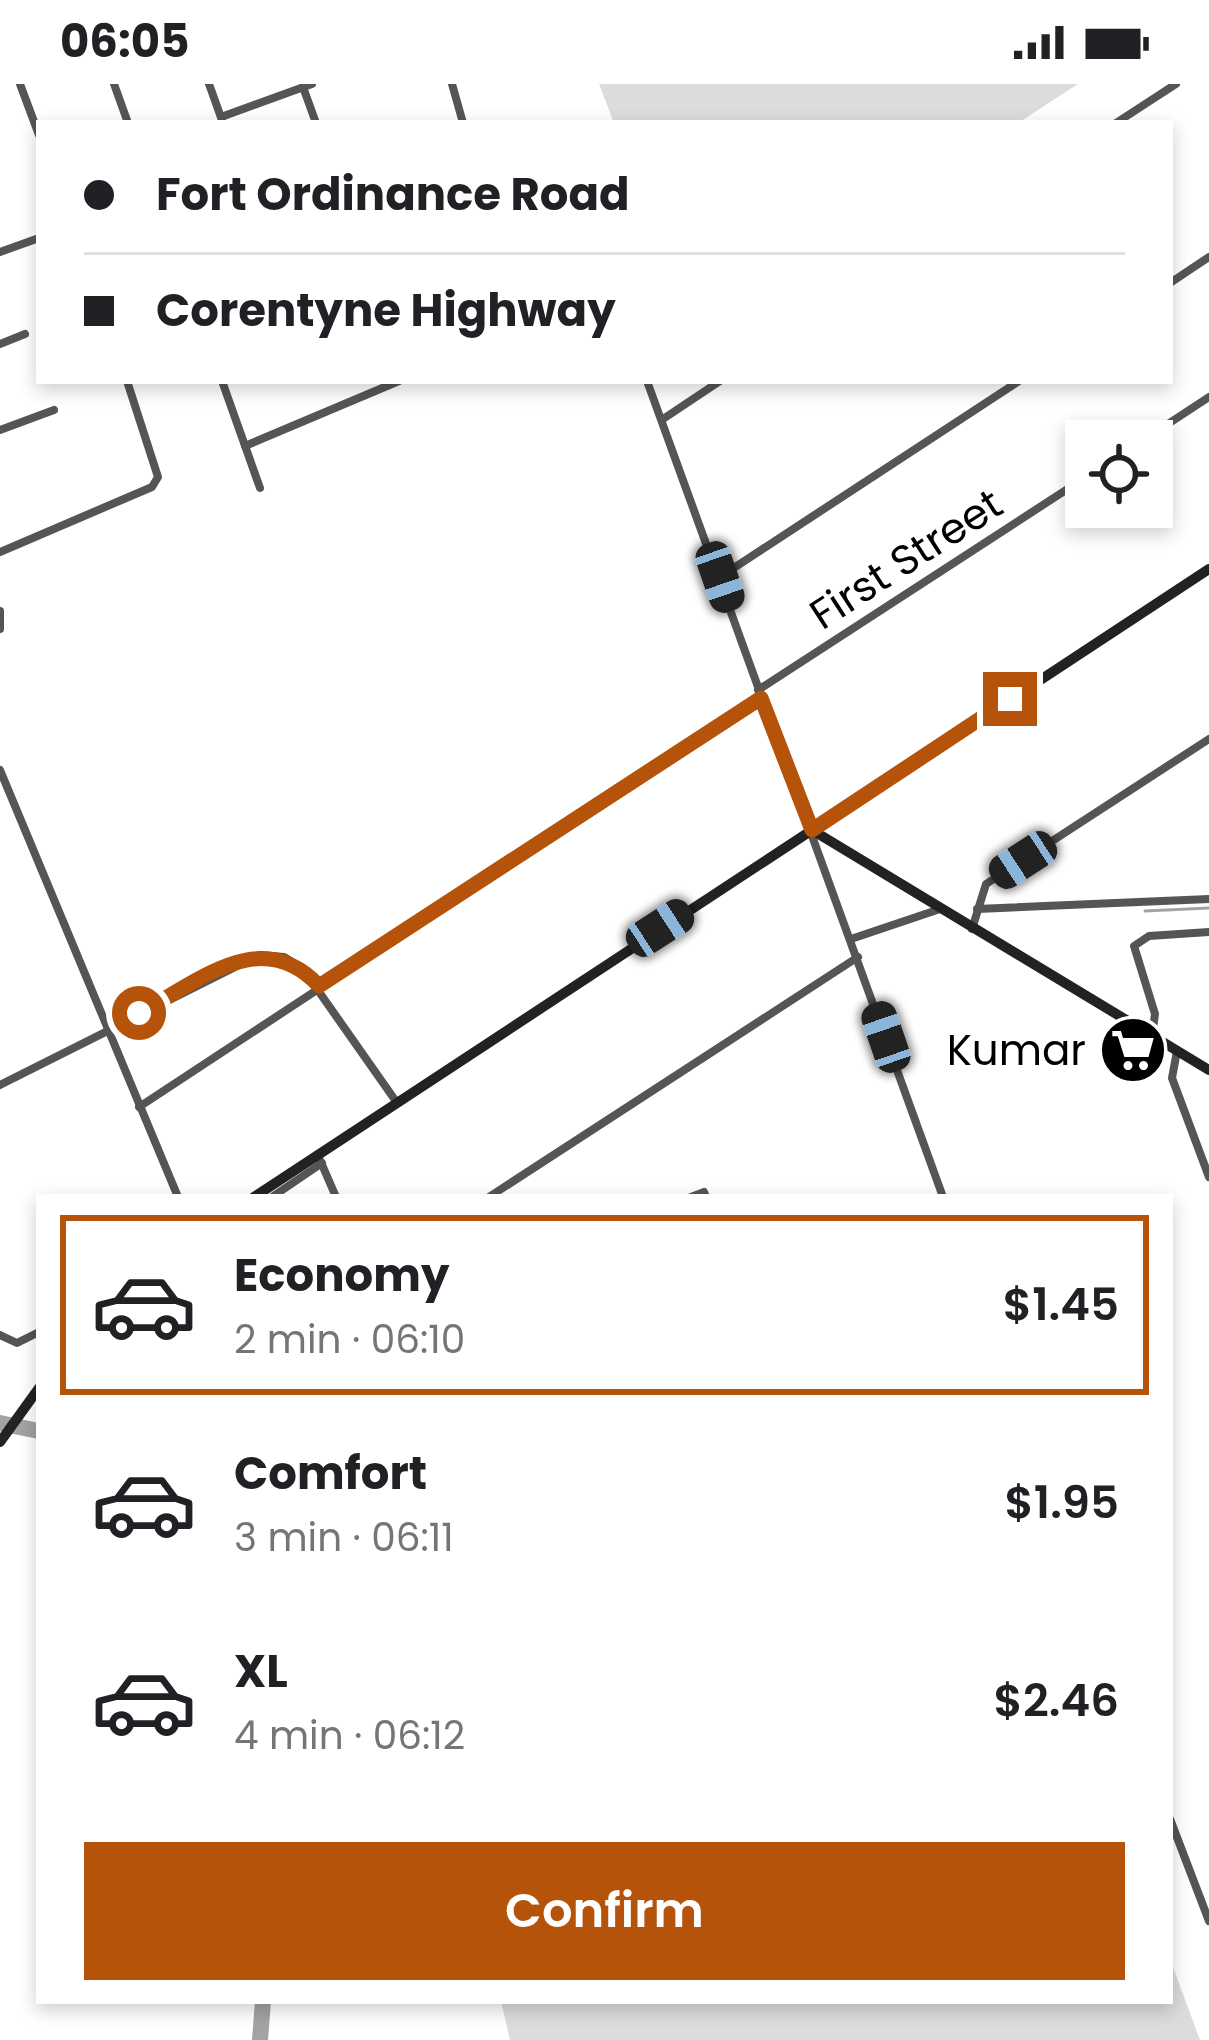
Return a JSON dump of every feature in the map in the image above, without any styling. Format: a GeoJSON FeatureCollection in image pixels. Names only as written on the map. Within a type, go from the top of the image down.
{"type":"FeatureCollection","features":[{"type":"Feature","properties":{"kind":"main road"},"geometry":{"type":"LineString","coordinates":[[259,1194],[1209,569]]}},
{"type":"Feature","properties":{"kind":"main road"},"geometry":{"type":"LineString","coordinates":[[812,830],[1209,1070]]}},
{"type":"Feature","properties":{"kind":"main road"},"geometry":{"type":"LineString","coordinates":[[0,1442],[36,1392]]}},
{"type":"Feature","properties":{"kind":"street"},"geometry":{"type":"LineString","coordinates":[[20,84],[36,127]]}},
{"type":"Feature","properties":{"kind":"street"},"geometry":{"type":"LineString","coordinates":[[114,84],[127,120]]}},
{"type":"Feature","properties":{"kind":"street"},"geometry":{"type":"LineString","coordinates":[[209,84],[222,120],[308,86],[315,120]]}},
{"type":"Feature","properties":{"kind":"street"},"geometry":{"type":"LineString","coordinates":[[452,84],[461,120]]}},
{"type":"Feature","properties":{"kind":"street"},"geometry":{"type":"LineString","coordinates":[[1121,120],[1176,84]]}},
{"type":"Feature","properties":{"kind":"street"},"geometry":{"type":"LineString","coordinates":[[0,252],[36,239]]}},
{"type":"Feature","properties":{"kind":"street"},"geometry":{"type":"LineString","coordinates":[[1173,281],[1209,257]]}},
{"type":"Feature","properties":{"kind":"street"},"geometry":{"type":"LineString","coordinates":[[0,344],[25,334]]}},
{"type":"Feature","properties":{"kind":"street"},"geometry":{"type":"LineString","coordinates":[[0,552],[152,487],[158,477],[156,461],[128,384]]}},
{"type":"Feature","properties":{"kind":"street"},"geometry":{"type":"LineString","coordinates":[[223,384],[260,488]]}},
{"type":"Feature","properties":{"kind":"street"},"geometry":{"type":"LineString","coordinates":[[245,446],[392,384]]}},
{"type":"Feature","properties":{"kind":"street"},"geometry":{"type":"LineString","coordinates":[[648,384],[942,1194]]}},
{"type":"Feature","properties":{"kind":"street"},"geometry":{"type":"LineString","coordinates":[[662,419],[716,384]]}},
{"type":"Feature","properties":{"kind":"street"},"geometry":{"type":"LineString","coordinates":[[720,577],[1014,384]]}},
{"type":"Feature","properties":{"kind":"street"},"geometry":{"type":"LineString","coordinates":[[1173,421],[1209,398]]}},
{"type":"Feature","properties":{"kind":"street"},"geometry":{"type":"LineString","coordinates":[[0,430],[54,410]]}},
{"type":"Feature","properties":{"kind":"street","name":"First Street"},"geometry":{"type":"LineString","coordinates":[[139,1107],[1065,491]]}},
{"type":"Feature","properties":{"kind":"street"},"geometry":{"type":"LineString","coordinates":[[0,629],[1,613]]}},
{"type":"Feature","properties":{"kind":"street"},"geometry":{"type":"LineString","coordinates":[[972,929],[986,884],[1209,739]]}},
{"type":"Feature","properties":{"kind":"street"},"geometry":{"type":"LineString","coordinates":[[0,770],[177,1194]]}},
{"type":"Feature","properties":{"kind":"street"},"geometry":{"type":"LineString","coordinates":[[977,909],[1209,899]]}},
{"type":"Feature","properties":{"kind":"street"},"geometry":{"type":"LineString","coordinates":[[851,939],[940,909]]}},
{"type":"Feature","properties":{"kind":"street"},"geometry":{"type":"LineString","coordinates":[[1152,1036],[1155,1014],[1134,946],[1149,936],[1209,932]]}},
{"type":"Feature","properties":{"kind":"street"},"geometry":{"type":"LineString","coordinates":[[0,1084],[260,955],[284,957],[319,986],[395,1100]]}},
{"type":"Feature","properties":{"kind":"street"},"geometry":{"type":"LineString","coordinates":[[494,1194],[858,957]]}},
{"type":"Feature","properties":{"kind":"street"},"geometry":{"type":"LineString","coordinates":[[1178,1051],[1172,1078],[1209,1177]]}},
{"type":"Feature","properties":{"kind":"street"},"geometry":{"type":"LineString","coordinates":[[276,1194],[320,1157],[335,1194]]}},
{"type":"Feature","properties":{"kind":"street"},"geometry":{"type":"LineString","coordinates":[[0,1335],[17,1343],[36,1334]]}},
{"type":"Feature","properties":{"kind":"street"},"geometry":{"type":"LineString","coordinates":[[1173,1827],[1209,1921]]}},
{"type":"Feature","properties":{"kind":"shaded area"},"geometry":{"type":"Polygon","coordinates":[[[599,84],[1078,84],[1023,120],[613,120],[599,84]]]}},
{"type":"Feature","properties":{"kind":"shaded area"},"geometry":{"type":"Polygon","coordinates":[[[1173,1967],[1200,2040],[510,2040],[502,2004],[1173,2004],[1173,1967]]]}},
{"type":"Feature","properties":{"kind":"waterway"},"geometry":{"type":"LineString","coordinates":[[1145,911],[1209,908]]}},
{"type":"Feature","properties":{"kind":"waterway"},"geometry":{"type":"LineString","coordinates":[[0,1423],[36,1430]]}},
{"type":"Feature","properties":{"kind":"waterway"},"geometry":{"type":"LineString","coordinates":[[260,2040],[263,2004]]}},
{"type":"Feature","properties":{"kind":"place","name":"Kumar"},"geometry":{"type":"Point","coordinates":[1133,1050]}},
{"type":"Feature","properties":{"kind":"route"},"geometry":{"type":"LineString","coordinates":[[139,1013],[260,955],[284,957],[319,986],[761,698],[812,830],[1010,699]]}}]}
